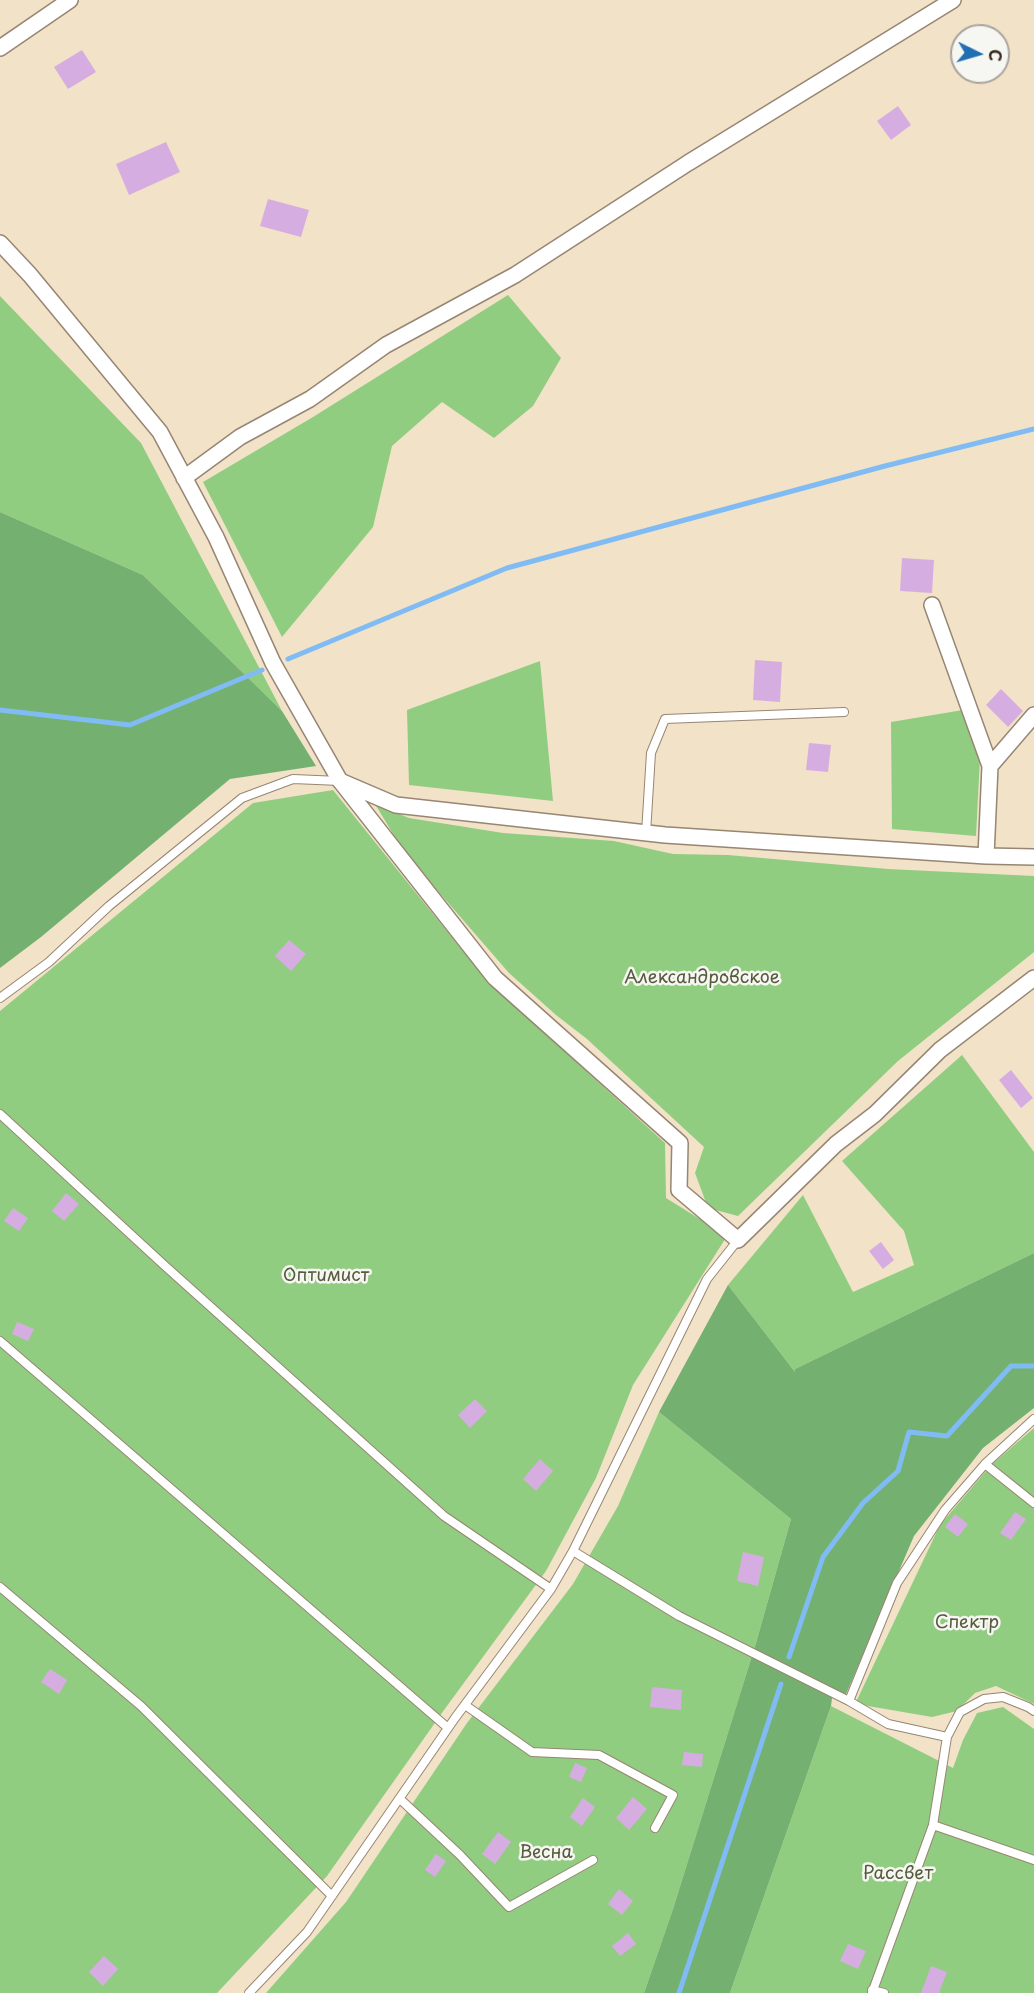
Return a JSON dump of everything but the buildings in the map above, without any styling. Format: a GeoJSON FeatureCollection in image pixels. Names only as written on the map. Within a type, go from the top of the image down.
{"type":"FeatureCollection","features":[{"type":"Feature","properties":{"kind":"street"},"geometry":{"type":"LineString","coordinates":[[0,48],[70,0]]}},
{"type":"Feature","properties":{"kind":"street"},"geometry":{"type":"LineString","coordinates":[[184,478],[240,437],[310,399],[386,345],[514,275],[688,163],[953,0]]}},
{"type":"Feature","properties":{"kind":"street"},"geometry":{"type":"LineString","coordinates":[[0,243],[30,275],[160,432],[216,537],[273,663],[340,781],[495,978],[680,1143],[680,1190],[738,1240],[836,1144],[875,1114],[940,1050],[1034,978]]}},
{"type":"Feature","properties":{"kind":"street"},"geometry":{"type":"LineString","coordinates":[[932,605],[990,766],[986,856]]}},
{"type":"Feature","properties":{"kind":"street"},"geometry":{"type":"LineString","coordinates":[[990,766],[1034,715]]}},
{"type":"Feature","properties":{"kind":"street"},"geometry":{"type":"LineString","coordinates":[[340,781],[396,804],[646,833],[986,856],[1034,857]]}},
{"type":"Feature","properties":{"kind":"lane"},"geometry":{"type":"LineString","coordinates":[[646,833],[651,753],[665,719],[844,712]]}},
{"type":"Feature","properties":{"kind":"lane"},"geometry":{"type":"LineString","coordinates":[[0,998],[49,962],[109,906],[242,798],[293,779],[340,781]]}},
{"type":"Feature","properties":{"kind":"lane"},"geometry":{"type":"LineString","coordinates":[[0,1114],[164,1265],[444,1516],[551,1589]]}},
{"type":"Feature","properties":{"kind":"lane"},"geometry":{"type":"LineString","coordinates":[[249,1993],[307,1932],[448,1728],[551,1589],[573,1551],[707,1279],[738,1240]]}},
{"type":"Feature","properties":{"kind":"lane"},"geometry":{"type":"LineString","coordinates":[[0,1341],[448,1728]]}},
{"type":"Feature","properties":{"kind":"lane"},"geometry":{"type":"LineString","coordinates":[[849,1701],[897,1583],[945,1510],[985,1464],[1034,1419]]}},
{"type":"Feature","properties":{"kind":"lane"},"geometry":{"type":"LineString","coordinates":[[985,1464],[1034,1503]]}},
{"type":"Feature","properties":{"kind":"lane"},"geometry":{"type":"LineString","coordinates":[[573,1551],[679,1616],[849,1701],[888,1724],[947,1737]]}},
{"type":"Feature","properties":{"kind":"lane"},"geometry":{"type":"LineString","coordinates":[[0,1587],[141,1706],[332,1896]]}},
{"type":"Feature","properties":{"kind":"lane"},"geometry":{"type":"LineString","coordinates":[[884,1993],[872,1992],[933,1824],[947,1737],[960,1712],[984,1699],[1003,1697],[1034,1711]]}},
{"type":"Feature","properties":{"kind":"lane"},"geometry":{"type":"LineString","coordinates":[[465,1705],[532,1752],[599,1755],[673,1795],[655,1828]]}},
{"type":"Feature","properties":{"kind":"lane"},"geometry":{"type":"LineString","coordinates":[[400,1799],[460,1855],[509,1907],[593,1860]]}},
{"type":"Feature","properties":{"kind":"lane"},"geometry":{"type":"LineString","coordinates":[[933,1824],[1034,1860]]}},
{"type":"Feature","properties":{"kind":"green space"},"geometry":{"type":"Polygon","coordinates":[[[508,295],[561,358],[533,406],[494,438],[442,402],[392,446],[373,527],[282,637],[203,482],[313,417],[508,295]]]}},
{"type":"Feature","properties":{"kind":"green space"},"geometry":{"type":"Polygon","coordinates":[[[0,296],[141,443],[282,711],[143,575],[0,512],[0,296]]]}},
{"type":"Feature","properties":{"kind":"green space"},"geometry":{"type":"Polygon","coordinates":[[[0,512],[143,575],[282,711],[316,766],[230,779],[41,937],[0,968],[0,512]]]}},
{"type":"Feature","properties":{"kind":"green space"},"geometry":{"type":"Polygon","coordinates":[[[540,661],[553,801],[409,785],[407,710],[540,661]]]}},
{"type":"Feature","properties":{"kind":"green space"},"geometry":{"type":"Polygon","coordinates":[[[963,710],[980,758],[976,836],[892,829],[891,722],[963,710]]]}},
{"type":"Feature","properties":{"kind":"green space","name":"Оптимист"},"geometry":{"type":"Polygon","coordinates":[[[333,790],[487,981],[665,1143],[666,1198],[727,1236],[633,1385],[596,1478],[546,1571],[327,1876],[217,1993],[0,1993],[0,1011],[253,803],[333,790]]]}},
{"type":"Feature","properties":{"kind":"green space","name":"Александровское"},"geometry":{"type":"Polygon","coordinates":[[[375,804],[409,818],[503,833],[614,841],[673,854],[728,855],[888,869],[1034,876],[1034,952],[898,1061],[738,1216],[708,1208],[695,1173],[704,1147],[587,1039],[509,973],[404,852],[375,804]]]}},
{"type":"Feature","properties":{"kind":"green space"},"geometry":{"type":"Polygon","coordinates":[[[962,1055],[1034,1152],[1034,1253],[795,1369],[795,1372],[728,1285],[803,1195],[853,1292],[914,1265],[904,1231],[842,1161],[962,1055]]]}},
{"type":"Feature","properties":{"kind":"green space"},"geometry":{"type":"Polygon","coordinates":[[[1034,1253],[1034,1408],[983,1448],[914,1536],[846,1694],[833,1690],[831,1706],[730,1993],[644,1993],[673,1909],[756,1643],[791,1519],[659,1412],[728,1285],[795,1372],[795,1369],[1034,1253]]]}},
{"type":"Feature","properties":{"kind":"green space","name":"Весна"},"geometry":{"type":"Polygon","coordinates":[[[659,1412],[791,1519],[756,1643],[673,1909],[644,1993],[266,1993],[346,1902],[467,1723],[573,1584],[618,1506],[659,1412]]]}},
{"type":"Feature","properties":{"kind":"green space","name":"Спектр"},"geometry":{"type":"Polygon","coordinates":[[[1034,1428],[1034,1704],[996,1686],[975,1693],[957,1711],[932,1717],[856,1702],[940,1525],[991,1465],[1034,1428]]]}},
{"type":"Feature","properties":{"kind":"green space","name":"Рассвет"},"geometry":{"type":"Polygon","coordinates":[[[831,1706],[953,1768],[963,1740],[977,1713],[1003,1707],[1034,1729],[1034,1993],[730,1993],[831,1706]]]}},
{"type":"Feature","properties":{"kind":"waterway"},"geometry":{"type":"LineString","coordinates":[[288,659],[507,568],[885,466],[1034,429]]}},
{"type":"Feature","properties":{"kind":"waterway"},"geometry":{"type":"LineString","coordinates":[[0,710],[130,725],[262,670]]}},
{"type":"Feature","properties":{"kind":"waterway"},"geometry":{"type":"LineString","coordinates":[[789,1657],[823,1557],[863,1503],[898,1471],[909,1432],[947,1436],[1011,1366],[1034,1366]]}},
{"type":"Feature","properties":{"kind":"waterway"},"geometry":{"type":"LineString","coordinates":[[679,1993],[781,1684]]}}]}
